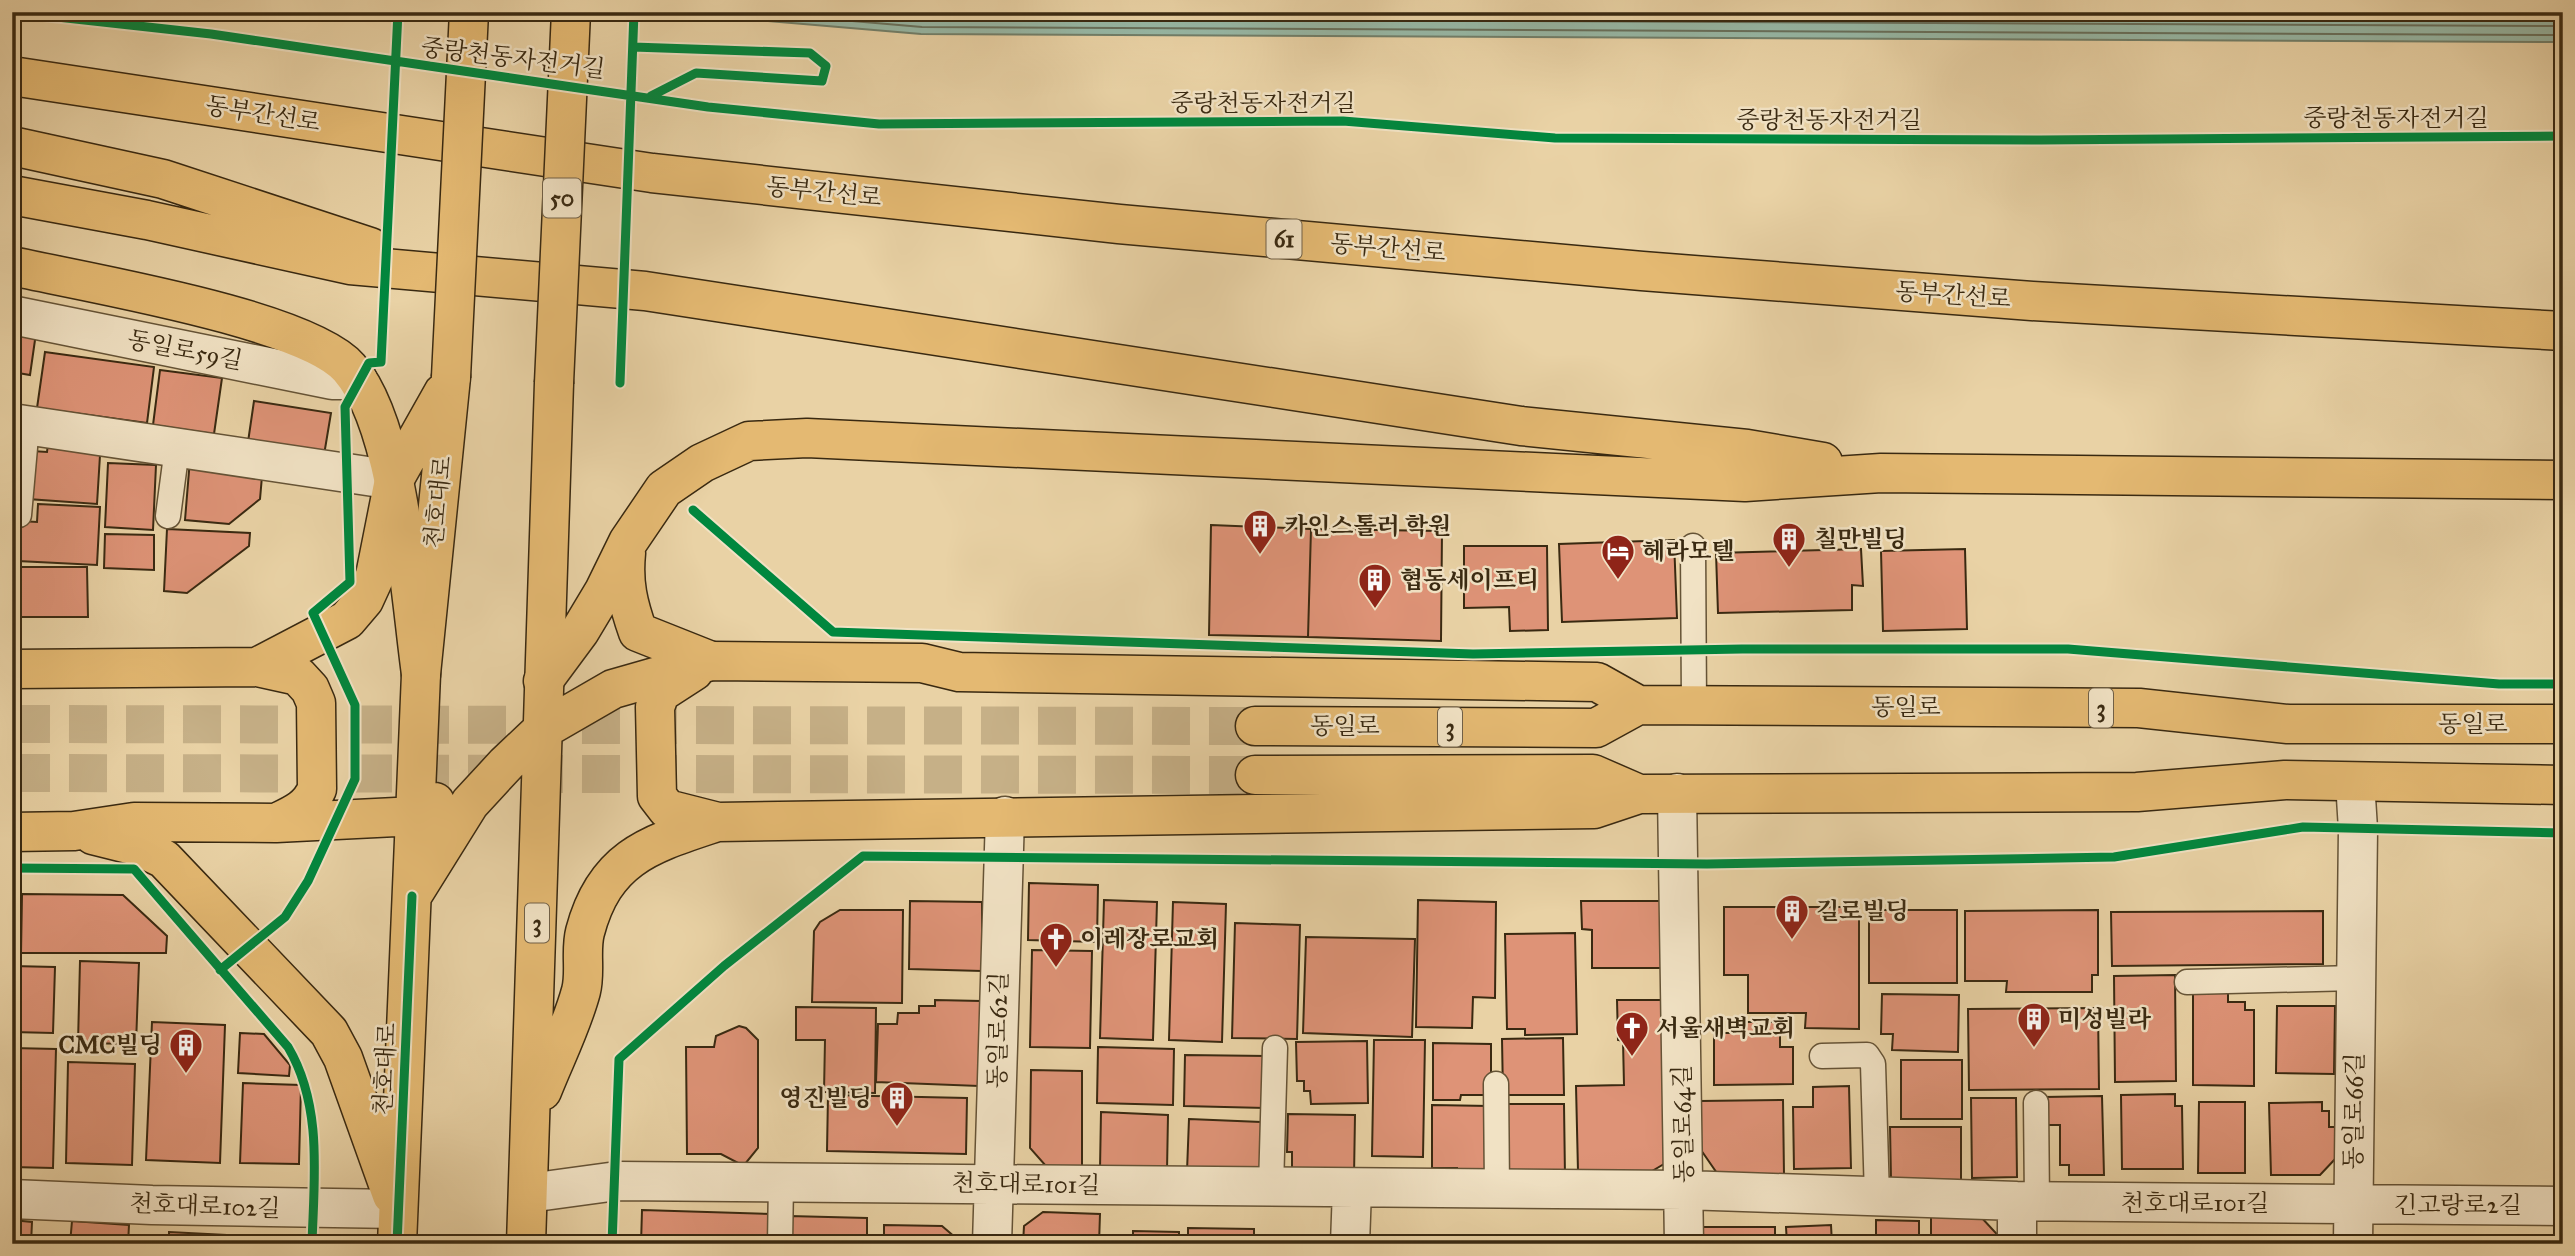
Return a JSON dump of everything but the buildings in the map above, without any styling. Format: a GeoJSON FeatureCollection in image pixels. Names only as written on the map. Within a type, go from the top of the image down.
{"type":"FeatureCollection","features":[{"type":"Feature","properties":{"kind":"main road","name":"천호대로"},"geometry":{"type":"LineString","coordinates":[[397,1227],[421,674],[451,377],[469,12]]}},
{"type":"Feature","properties":{"kind":"main road","name":"50"},"geometry":{"type":"LineString","coordinates":[[543,681],[570,12]]}},
{"type":"Feature","properties":{"kind":"main road","name":"동부간선로"},"geometry":{"type":"LineString","coordinates":[[12,76],[653,173],[1119,224],[1642,271],[2032,301],[2563,331]]}},
{"type":"Feature","properties":{"kind":"main road"},"geometry":{"type":"LineString","coordinates":[[12,146],[163,179],[256,207],[356,244],[528,281]]}},
{"type":"Feature","properties":{"kind":"main road"},"geometry":{"type":"LineString","coordinates":[[12,195],[147,220],[350,265],[645,291],[1521,426],[1747,449],[1881,473]]}},
{"type":"Feature","properties":{"kind":"main road"},"geometry":{"type":"LineString","coordinates":[[12,267],[236,317],[285,332],[347,365],[372,404],[394,480],[421,674]]}},
{"type":"Feature","properties":{"kind":"main road"},"geometry":{"type":"LineString","coordinates":[[257,667],[347,620],[364,600],[374,576],[394,480],[451,377]]}},
{"type":"Feature","properties":{"kind":"main road"},"geometry":{"type":"LineString","coordinates":[[12,832],[74,831],[134,822],[276,823],[416,816],[460,781],[502,734],[543,681],[604,592],[628,542],[664,489],[702,463],[749,441],[807,438],[1745,482],[1881,473],[2563,480]]}},
{"type":"Feature","properties":{"kind":"main road"},"geometry":{"type":"LineString","coordinates":[[628,542],[623,577],[628,605],[638,632],[711,661]]}},
{"type":"Feature","properties":{"kind":"main road"},"geometry":{"type":"LineString","coordinates":[[711,661],[674,681],[660,693],[655,707],[657,796],[667,808],[718,822],[1005,816],[1279,816],[1594,809],[1639,794]]}},
{"type":"Feature","properties":{"kind":"main road"},"geometry":{"type":"LineString","coordinates":[[412,896],[470,803],[542,730],[612,689],[711,661],[922,663],[973,672],[1597,682],[1638,705]]}},
{"type":"Feature","properties":{"kind":"main road"},"geometry":{"type":"LineString","coordinates":[[12,669],[257,667],[298,676],[310,689],[316,703],[317,789],[312,801],[302,810],[276,823]]}},
{"type":"Feature","properties":{"kind":"main road","name":"3"},"geometry":{"type":"LineString","coordinates":[[526,1244],[532,1116],[543,681]]}},
{"type":"Feature","properties":{"kind":"main road","name":"동일로"},"geometry":{"type":"LineString","coordinates":[[1255,726],[1596,728],[1638,705],[2139,708],[2288,724],[2563,724]]}},
{"type":"Feature","properties":{"kind":"main road","name":"동일로"},"geometry":{"type":"LineString","coordinates":[[1255,775],[1593,774],[1639,794],[2137,792],[2285,780],[2563,785]]}},
{"type":"Feature","properties":{"kind":"main road"},"geometry":{"type":"LineString","coordinates":[[532,1116],[581,990],[584,934],[594,906],[611,878],[645,847],[718,822]]}},
{"type":"Feature","properties":{"kind":"main road"},"geometry":{"type":"LineString","coordinates":[[74,831],[137,846],[164,859],[329,1032],[343,1058],[397,1227]]}},
{"type":"Feature","properties":{"kind":"street","name":"동일로59길"},"geometry":{"type":"LineString","coordinates":[[12,315],[332,380],[358,380]]}},
{"type":"Feature","properties":{"kind":"street"},"geometry":{"type":"LineString","coordinates":[[19,424],[394,480]]}},
{"type":"Feature","properties":{"kind":"street","name":"동일로66길"},"geometry":{"type":"LineString","coordinates":[[2353,1244],[2358,829],[2355,782]]}},
{"type":"Feature","properties":{"kind":"street","name":"동일로64길"},"geometry":{"type":"LineString","coordinates":[[1677,793],[1684,1244]]}},
{"type":"Feature","properties":{"kind":"street","name":"동일로62길"},"geometry":{"type":"LineString","coordinates":[[992,1244],[1005,816]]}},
{"type":"Feature","properties":{"kind":"street","name":"천호대로101길"},"geometry":{"type":"LineString","coordinates":[[529,1193],[617,1181],[1684,1190],[2027,1201],[2353,1204]]}},
{"type":"Feature","properties":{"kind":"street"},"geometry":{"type":"LineString","coordinates":[[1350,1244],[1352,1189]]}},
{"type":"Feature","properties":{"kind":"street","name":"천호대로102길"},"geometry":{"type":"LineString","coordinates":[[12,1199],[313,1209],[397,1227]]}},
{"type":"Feature","properties":{"kind":"street"},"geometry":{"type":"LineString","coordinates":[[2017,1244],[2027,1201]]}},
{"type":"Feature","properties":{"kind":"street","name":"긴고랑로2길"},"geometry":{"type":"LineString","coordinates":[[2353,1204],[2563,1206]]}},
{"type":"Feature","properties":{"kind":"lane"},"geometry":{"type":"LineString","coordinates":[[19,424],[19,515]]}},
{"type":"Feature","properties":{"kind":"lane"},"geometry":{"type":"LineString","coordinates":[[168,516],[177,447]]}},
{"type":"Feature","properties":{"kind":"lane"},"geometry":{"type":"LineString","coordinates":[[1693,546],[1694,706]]}},
{"type":"Feature","properties":{"kind":"lane"},"geometry":{"type":"LineString","coordinates":[[2187,982],[2356,978]]}},
{"type":"Feature","properties":{"kind":"lane"},"geometry":{"type":"LineString","coordinates":[[1271,1188],[1275,1048]]}},
{"type":"Feature","properties":{"kind":"lane"},"geometry":{"type":"LineString","coordinates":[[1822,1056],[1867,1055],[1873,1063],[1877,1197]]}},
{"type":"Feature","properties":{"kind":"lane"},"geometry":{"type":"LineString","coordinates":[[1496,1084],[1497,1189]]}},
{"type":"Feature","properties":{"kind":"lane"},"geometry":{"type":"LineString","coordinates":[[2027,1201],[2036,1102]]}},
{"type":"Feature","properties":{"kind":"lane"},"geometry":{"type":"LineString","coordinates":[[780,1244],[781,1182]]}},
{"type":"Feature","properties":{"kind":"path"},"geometry":{"type":"LineString","coordinates":[[302,1072],[312,1110],[313,1209]]}},
{"type":"Feature","properties":{"kind":"water"},"geometry":{"type":"Polygon","coordinates":[[[664,12],[2563,12],[2563,42],[921,34],[664,12]]]}},
{"type":"Feature","properties":{"kind":"tunnel"},"geometry":{"type":"LineString","coordinates":[[12,724],[1255,726]]}},
{"type":"Feature","properties":{"kind":"tunnel"},"geometry":{"type":"LineString","coordinates":[[12,773],[1255,775]]}},
{"type":"Feature","properties":{"kind":"cycle path","name":"중랑천동자전거길"},"geometry":{"type":"LineString","coordinates":[[12,12],[211,34],[708,107],[879,124],[1343,121],[1555,138],[2041,140],[2563,136]]}},
{"type":"Feature","properties":{"kind":"cycle path"},"geometry":{"type":"LineString","coordinates":[[220,970],[285,917],[308,881],[355,779],[355,705],[313,613],[350,582],[345,407],[369,363],[381,362],[398,12]]}},
{"type":"Feature","properties":{"kind":"cycle path"},"geometry":{"type":"LineString","coordinates":[[620,383],[634,12]]}},
{"type":"Feature","properties":{"kind":"cycle path"},"geometry":{"type":"LineString","coordinates":[[633,47],[810,53],[826,66],[822,81],[696,73],[651,96]]}},
{"type":"Feature","properties":{"kind":"cycle path"},"geometry":{"type":"LineString","coordinates":[[693,510],[833,632],[1473,654],[1742,649],[2068,649],[2499,684],[2563,684]]}},
{"type":"Feature","properties":{"kind":"cycle path"},"geometry":{"type":"LineString","coordinates":[[612,1244],[619,1059],[724,966],[863,856],[1707,864],[2114,857],[2303,827],[2563,833]]}},
{"type":"Feature","properties":{"kind":"cycle path"},"geometry":{"type":"LineString","coordinates":[[12,868],[134,869],[288,1047],[307,1093],[312,1118],[315,1168],[312,1244]]}},
{"type":"Feature","properties":{"kind":"cycle path"},"geometry":{"type":"LineString","coordinates":[[397,1244],[412,896]]}},
{"type":"Feature","properties":{"kind":"place","name":"카인스톨러 학원"},"geometry":{"type":"Point","coordinates":[1260,556]}},
{"type":"Feature","properties":{"kind":"place","name":"칠만빌딩"},"geometry":{"type":"Point","coordinates":[1789,569]}},
{"type":"Feature","properties":{"kind":"place","name":"헤라모텔"},"geometry":{"type":"Point","coordinates":[1618,581]}},
{"type":"Feature","properties":{"kind":"place","name":"협동세이프티"},"geometry":{"type":"Point","coordinates":[1375,610]}},
{"type":"Feature","properties":{"kind":"place","name":"길로빌딩"},"geometry":{"type":"Point","coordinates":[1792,941]}},
{"type":"Feature","properties":{"kind":"place","name":"이레장로교회"},"geometry":{"type":"Point","coordinates":[1056,969]}},
{"type":"Feature","properties":{"kind":"place","name":"미성빌라"},"geometry":{"type":"Point","coordinates":[2034,1049]}},
{"type":"Feature","properties":{"kind":"place","name":"서울새벽교회"},"geometry":{"type":"Point","coordinates":[1632,1058]}},
{"type":"Feature","properties":{"kind":"place","name":"CMC빌딩"},"geometry":{"type":"Point","coordinates":[186,1075]}},
{"type":"Feature","properties":{"kind":"place","name":"영진빌딩"},"geometry":{"type":"Point","coordinates":[897,1128]}}]}
